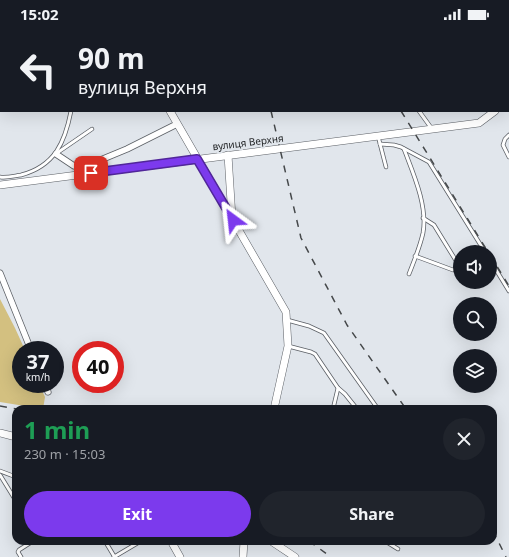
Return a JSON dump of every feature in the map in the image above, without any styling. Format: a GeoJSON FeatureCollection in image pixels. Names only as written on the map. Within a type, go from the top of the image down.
{"type":"FeatureCollection","features":[{"type":"Feature","properties":{"kind":"street"},"geometry":{"type":"LineString","coordinates":[[171,112],[286,315],[288,346],[275,405]]}},
{"type":"Feature","properties":{"kind":"street","name":"вулиця Верхня"},"geometry":{"type":"LineString","coordinates":[[0,185],[479,123],[494,112]]}},
{"type":"Feature","properties":{"kind":"street"},"geometry":{"type":"LineString","coordinates":[[56,154],[74,166],[98,161],[127,149],[177,124]]}},
{"type":"Feature","properties":{"kind":"street"},"geometry":{"type":"LineString","coordinates":[[228,155],[233,220]]}},
{"type":"Feature","properties":{"kind":"street"},"geometry":{"type":"LineString","coordinates":[[0,273],[27,341]]}},
{"type":"Feature","properties":{"kind":"street"},"geometry":{"type":"LineString","coordinates":[[0,433],[12,436]]}},
{"type":"Feature","properties":{"kind":"street"},"geometry":{"type":"LineString","coordinates":[[173,545],[180,557]]}},
{"type":"Feature","properties":{"kind":"street"},"geometry":{"type":"LineString","coordinates":[[243,557],[244,545]]}},
{"type":"Feature","properties":{"kind":"street"},"geometry":{"type":"LineString","coordinates":[[277,545],[295,557]]}},
{"type":"Feature","properties":{"kind":"lane"},"geometry":{"type":"LineString","coordinates":[[56,154],[67,131],[72,112]]}},
{"type":"Feature","properties":{"kind":"lane"},"geometry":{"type":"LineString","coordinates":[[420,112],[432,129]]}},
{"type":"Feature","properties":{"kind":"lane"},"geometry":{"type":"LineString","coordinates":[[0,177],[5,178],[29,173],[39,168],[56,154],[92,129]]}},
{"type":"Feature","properties":{"kind":"lane"},"geometry":{"type":"LineString","coordinates":[[509,135],[505,138],[503,145],[509,157]]}},
{"type":"Feature","properties":{"kind":"lane"},"geometry":{"type":"LineString","coordinates":[[378,136],[386,167]]}},
{"type":"Feature","properties":{"kind":"lane"},"geometry":{"type":"LineString","coordinates":[[380,144],[394,145],[429,162],[481,245]]}},
{"type":"Feature","properties":{"kind":"lane"},"geometry":{"type":"LineString","coordinates":[[404,149],[419,186],[423,218],[423,233],[409,274]]}},
{"type":"Feature","properties":{"kind":"lane"},"geometry":{"type":"LineString","coordinates":[[415,256],[453,270],[458,264],[434,225],[423,218]]}},
{"type":"Feature","properties":{"kind":"lane"},"geometry":{"type":"LineString","coordinates":[[497,271],[509,291]]}},
{"type":"Feature","properties":{"kind":"lane"},"geometry":{"type":"LineString","coordinates":[[286,315],[324,334],[375,405]]}},
{"type":"Feature","properties":{"kind":"lane"},"geometry":{"type":"LineString","coordinates":[[288,346],[315,354],[338,388],[354,405]]}},
{"type":"Feature","properties":{"kind":"lane"},"geometry":{"type":"LineString","coordinates":[[334,405],[338,388]]}},
{"type":"Feature","properties":{"kind":"lane"},"geometry":{"type":"LineString","coordinates":[[0,471],[12,476]]}},
{"type":"Feature","properties":{"kind":"lane"},"geometry":{"type":"LineString","coordinates":[[0,475],[12,494]]}},
{"type":"Feature","properties":{"kind":"lane"},"geometry":{"type":"LineString","coordinates":[[21,557],[18,552],[19,549],[26,545]]}},
{"type":"Feature","properties":{"kind":"lane"},"geometry":{"type":"LineString","coordinates":[[107,545],[114,557],[134,545]]}},
{"type":"Feature","properties":{"kind":"lane"},"geometry":{"type":"LineString","coordinates":[[392,545],[398,549]]}},
{"type":"Feature","properties":{"kind":"shaded area"},"geometry":{"type":"Polygon","coordinates":[[[0,299],[21,341],[12,341],[12,393],[43,393],[45,397],[44,405],[18,405],[0,402],[0,299]]]}},
{"type":"Feature","properties":{"kind":"railway"},"geometry":{"type":"LineString","coordinates":[[271,112],[301,238],[347,325],[403,405]]}},
{"type":"Feature","properties":{"kind":"railway"},"geometry":{"type":"LineString","coordinates":[[402,112],[484,245]]}},
{"type":"Feature","properties":{"kind":"railway"},"geometry":{"type":"LineString","coordinates":[[497,266],[509,286]]}},
{"type":"Feature","properties":{"kind":"railway"},"geometry":{"type":"LineString","coordinates":[[0,406],[12,408]]}},
{"type":"Feature","properties":{"kind":"railway"},"geometry":{"type":"LineString","coordinates":[[497,539],[506,557]]}},
{"type":"Feature","properties":{"kind":"railway"},"geometry":{"type":"LineString","coordinates":[[314,545],[331,557]]}},
{"type":"Feature","properties":{"kind":"route"},"geometry":{"type":"LineString","coordinates":[[91,173],[197,159],[233,220]]}}]}
